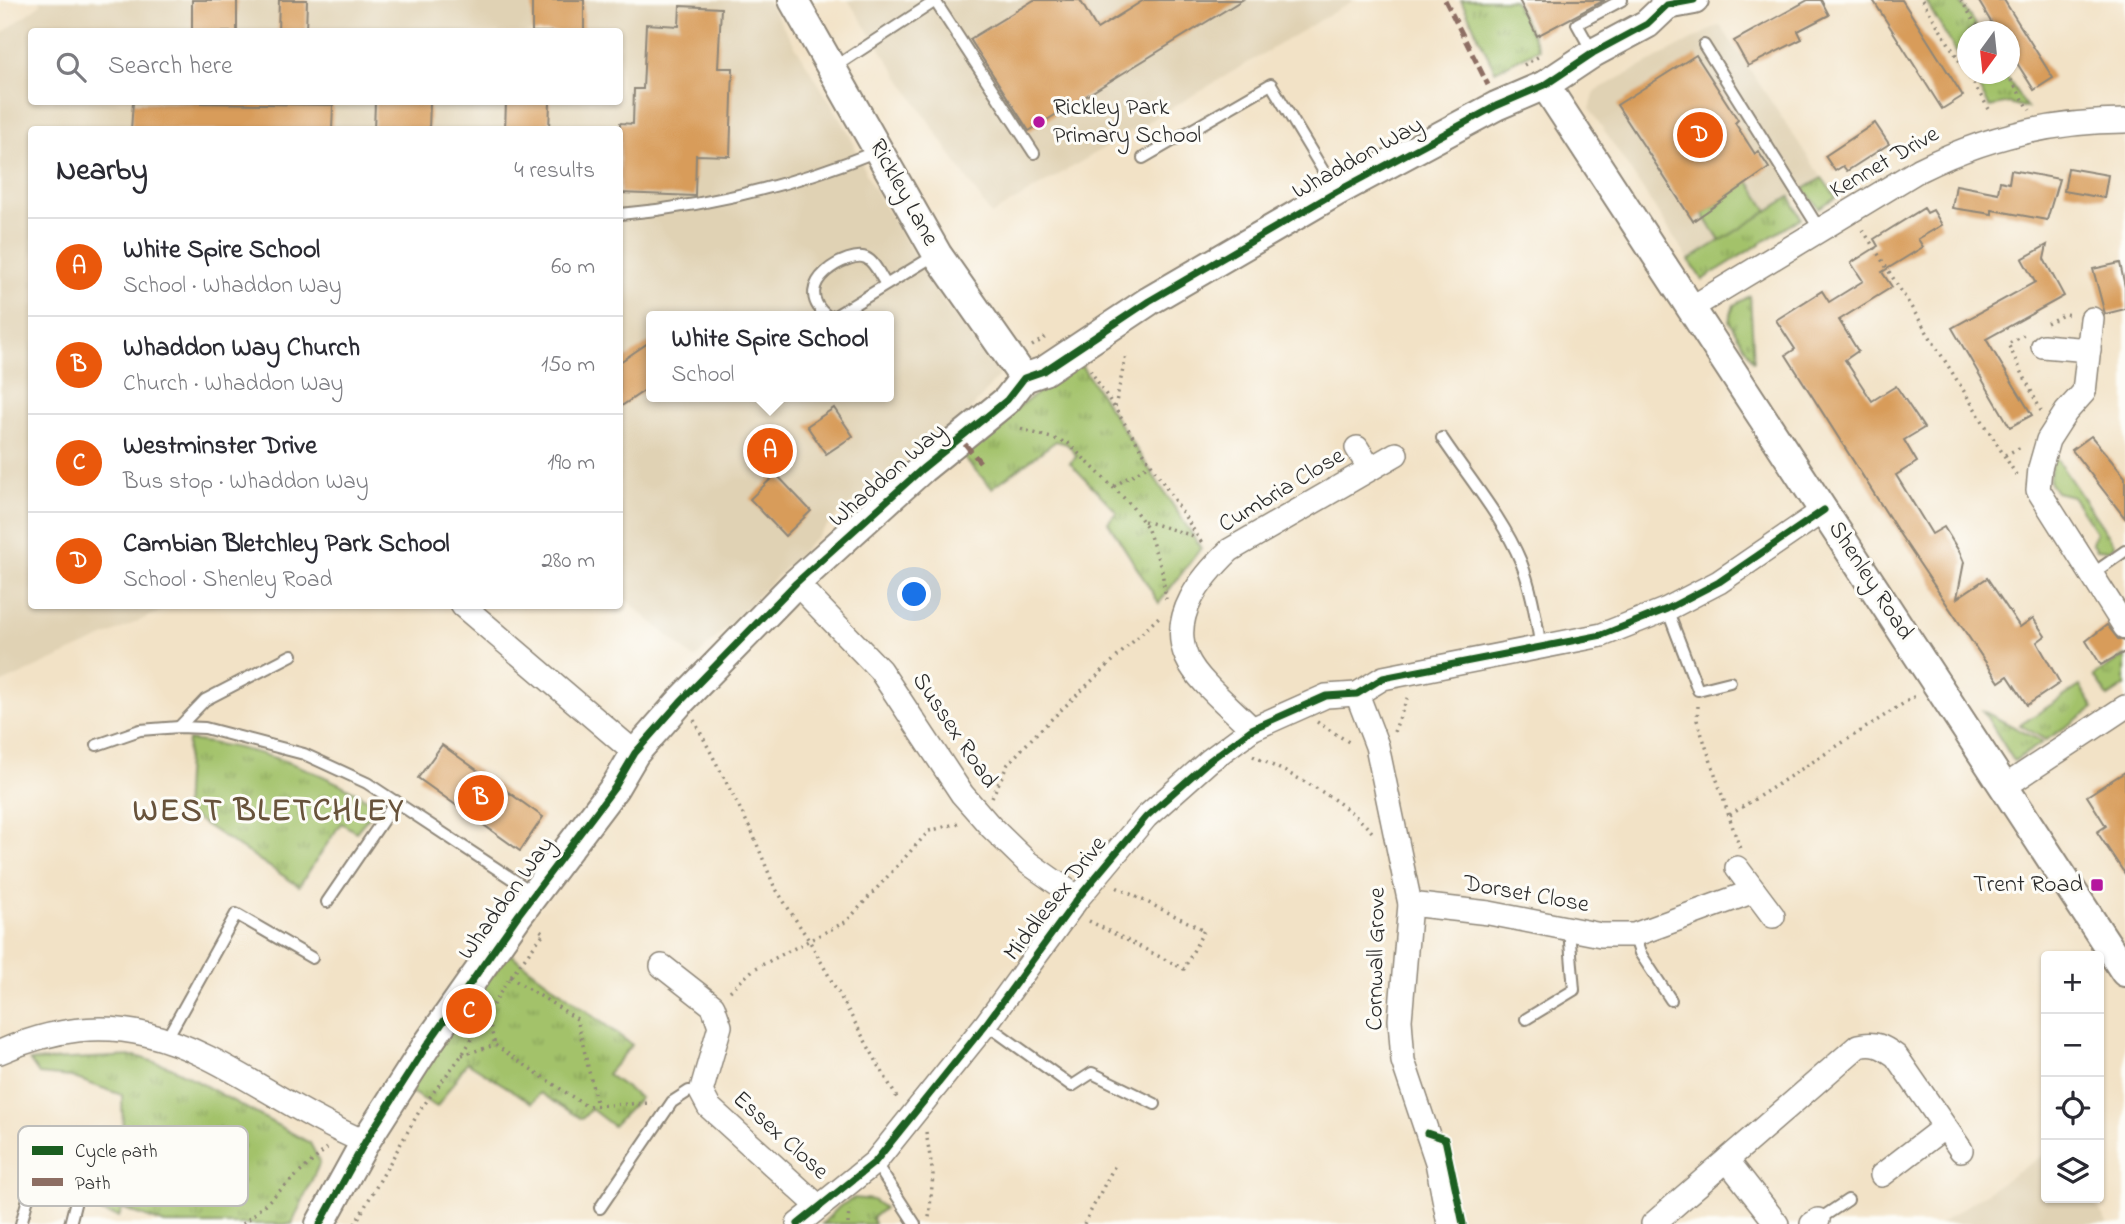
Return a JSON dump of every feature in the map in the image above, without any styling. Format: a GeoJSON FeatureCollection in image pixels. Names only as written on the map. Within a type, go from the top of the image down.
{"type":"FeatureCollection","features":[{"type":"Feature","properties":{"kind":"street","name":"Rickley Lane"},"geometry":{"type":"LineString","coordinates":[[793,0],[937,254],[1024,378]]}},
{"type":"Feature","properties":{"kind":"street","name":"Whaddon Way"},"geometry":{"type":"LineString","coordinates":[[320,1224],[354,1137],[426,1045],[615,787],[635,753],[680,702],[796,583],[922,469],[1007,400],[1024,378],[1044,371],[1074,349],[1336,191],[1496,106],[1545,85],[1593,53],[1647,24],[1675,2]]}},
{"type":"Feature","properties":{"kind":"street","name":"Shenley Road"},"geometry":{"type":"LineString","coordinates":[[1545,85],[2125,972]]}},
{"type":"Feature","properties":{"kind":"street","name":"Kennet Drive"},"geometry":{"type":"LineString","coordinates":[[1691,308],[1919,170],[1957,151],[2002,135],[2052,125],[2125,121]]}},
{"type":"Feature","properties":{"kind":"street"},"geometry":{"type":"LineString","coordinates":[[2092,319],[2084,392],[2066,412],[2048,440],[2040,468],[2038,490],[2125,627]]}},
{"type":"Feature","properties":{"kind":"street"},"geometry":{"type":"LineString","coordinates":[[2044,335],[2088,350]]}},
{"type":"Feature","properties":{"kind":"street","name":"Cumbria Close"},"geometry":{"type":"LineString","coordinates":[[1357,449],[1370,469]]}},
{"type":"Feature","properties":{"kind":"street","name":"Cumbria Close"},"geometry":{"type":"LineString","coordinates":[[1256,737],[1195,671],[1186,657],[1183,639],[1189,600],[1215,564],[1230,550],[1396,454]]}},
{"type":"Feature","properties":{"kind":"street","name":"Middlesex Drive"},"geometry":{"type":"LineString","coordinates":[[798,1224],[913,1129],[986,1024],[1081,908],[1146,817],[1209,761],[1326,696],[1357,694],[1383,678],[1602,635],[1667,609],[1719,582],[1824,510]]}},
{"type":"Feature","properties":{"kind":"street","name":"Sussex Road"},"geometry":{"type":"LineString","coordinates":[[796,583],[880,670],[962,794],[1027,862],[1081,908]]}},
{"type":"Feature","properties":{"kind":"street"},"geometry":{"type":"LineString","coordinates":[[467,609],[635,753]]}},
{"type":"Feature","properties":{"kind":"street","name":"Cornwall Grove"},"geometry":{"type":"LineString","coordinates":[[1357,694],[1377,746],[1402,855],[1410,904],[1399,1020],[1403,1061],[1437,1162],[1449,1224]]}},
{"type":"Feature","properties":{"kind":"street"},"geometry":{"type":"LineString","coordinates":[[2004,787],[2125,707]]}},
{"type":"Feature","properties":{"kind":"street"},"geometry":{"type":"LineString","coordinates":[[1737,868],[1773,916]]}},
{"type":"Feature","properties":{"kind":"street","name":"Dorset Close"},"geometry":{"type":"LineString","coordinates":[[1410,904],[1489,913],[1601,935],[1634,935],[1754,891]]}},
{"type":"Feature","properties":{"kind":"street","name":"Essex Close"},"geometry":{"type":"LineString","coordinates":[[662,966],[713,1006],[720,1026],[701,1092],[709,1107],[818,1206]]}},
{"type":"Feature","properties":{"kind":"street"},"geometry":{"type":"LineString","coordinates":[[0,1052],[24,1041],[73,1032],[115,1029],[167,1038],[200,1051],[354,1137]]}},
{"type":"Feature","properties":{"kind":"street"},"geometry":{"type":"LineString","coordinates":[[1653,1224],[1858,1046],[1870,1043],[1882,1046],[1896,1056],[1961,1150]]}},
{"type":"Feature","properties":{"kind":"street"},"geometry":{"type":"LineString","coordinates":[[1882,1175],[1944,1128]]}},
{"type":"Feature","properties":{"kind":"street"},"geometry":{"type":"LineString","coordinates":[[1727,1160],[1777,1224]]}},
{"type":"Feature","properties":{"kind":"lane"},"geometry":{"type":"LineString","coordinates":[[1593,53],[1577,24],[1622,0]]}},
{"type":"Feature","properties":{"kind":"lane"},"geometry":{"type":"LineString","coordinates":[[833,68],[936,1],[1034,153]]}},
{"type":"Feature","properties":{"kind":"lane"},"geometry":{"type":"LineString","coordinates":[[1704,45],[1820,230]]}},
{"type":"Feature","properties":{"kind":"lane"},"geometry":{"type":"LineString","coordinates":[[1143,158],[1271,84],[1336,191]]}},
{"type":"Feature","properties":{"kind":"lane"},"geometry":{"type":"LineString","coordinates":[[623,214],[705,203],[782,185],[880,150]]}},
{"type":"Feature","properties":{"kind":"lane"},"geometry":{"type":"LineString","coordinates":[[843,311],[937,254]]}},
{"type":"Feature","properties":{"kind":"lane"},"geometry":{"type":"LineString","coordinates":[[823,311],[811,297],[812,288],[815,282],[849,258],[858,255],[865,257],[886,284]]}},
{"type":"Feature","properties":{"kind":"lane"},"geometry":{"type":"LineString","coordinates":[[1442,438],[1521,561],[1531,592],[1541,648]]}},
{"type":"Feature","properties":{"kind":"lane"},"geometry":{"type":"LineString","coordinates":[[2092,574],[2125,551]]}},
{"type":"Feature","properties":{"kind":"lane"},"geometry":{"type":"LineString","coordinates":[[1667,609],[1698,690],[1730,681]]}},
{"type":"Feature","properties":{"kind":"lane"},"geometry":{"type":"LineString","coordinates":[[179,726],[205,700],[292,655]]}},
{"type":"Feature","properties":{"kind":"lane"},"geometry":{"type":"LineString","coordinates":[[97,745],[140,730],[179,726],[205,728],[304,754],[341,768],[396,802],[527,904]]}},
{"type":"Feature","properties":{"kind":"lane"},"geometry":{"type":"LineString","coordinates":[[327,902],[396,802]]}},
{"type":"Feature","properties":{"kind":"lane"},"geometry":{"type":"LineString","coordinates":[[167,1038],[236,914],[312,958]]}},
{"type":"Feature","properties":{"kind":"lane"},"geometry":{"type":"LineString","coordinates":[[1526,1019],[1574,990],[1569,930]]}},
{"type":"Feature","properties":{"kind":"lane"},"geometry":{"type":"LineString","coordinates":[[1634,935],[1640,953],[1671,1000]]}},
{"type":"Feature","properties":{"kind":"lane"},"geometry":{"type":"LineString","coordinates":[[986,1024],[1072,1086],[1092,1073],[1155,1104]]}},
{"type":"Feature","properties":{"kind":"lane"},"geometry":{"type":"LineString","coordinates":[[600,1208],[672,1102],[689,1091],[701,1092]]}},
{"type":"Feature","properties":{"kind":"lane"},"geometry":{"type":"LineString","coordinates":[[875,1163],[915,1224]]}},
{"type":"Feature","properties":{"kind":"lane"},"geometry":{"type":"LineString","coordinates":[[1815,1222],[1848,1200]]}},
{"type":"Feature","properties":{"kind":"lane"},"geometry":{"type":"LineString","coordinates":[[21,1224],[26,1206]]}},
{"type":"Feature","properties":{"kind":"lane"},"geometry":{"type":"LineString","coordinates":[[70,1224],[75,1206]]}},
{"type":"Feature","properties":{"kind":"path"},"geometry":{"type":"LineString","coordinates":[[1922,0],[1989,109]]}},
{"type":"Feature","properties":{"kind":"path"},"geometry":{"type":"LineString","coordinates":[[1961,0],[1974,21]]}},
{"type":"Feature","properties":{"kind":"path"},"geometry":{"type":"LineString","coordinates":[[2013,84],[2031,112]]}},
{"type":"Feature","properties":{"kind":"path"},"geometry":{"type":"LineString","coordinates":[[1860,226],[2022,483],[2038,490]]}},
{"type":"Feature","properties":{"kind":"path"},"geometry":{"type":"LineString","coordinates":[[1074,349],[1215,564]]}},
{"type":"Feature","properties":{"kind":"path"},"geometry":{"type":"LineString","coordinates":[[1115,408],[1126,355]]}},
{"type":"Feature","properties":{"kind":"path"},"geometry":{"type":"LineString","coordinates":[[2044,416],[2049,406]]}},
{"type":"Feature","properties":{"kind":"path"},"geometry":{"type":"LineString","coordinates":[[1021,429],[1068,443],[1113,487],[1142,521],[1162,571],[1167,610]]}},
{"type":"Feature","properties":{"kind":"path"},"geometry":{"type":"LineString","coordinates":[[2004,456],[2026,445]]}},
{"type":"Feature","properties":{"kind":"path"},"geometry":{"type":"LineString","coordinates":[[1113,487],[1151,464]]}},
{"type":"Feature","properties":{"kind":"path"},"geometry":{"type":"LineString","coordinates":[[1142,521],[1199,538]]}},
{"type":"Feature","properties":{"kind":"path"},"geometry":{"type":"LineString","coordinates":[[1312,718],[1360,748],[1377,746],[1391,739],[1413,685]]}},
{"type":"Feature","properties":{"kind":"path"},"geometry":{"type":"LineString","coordinates":[[1698,690],[1698,720],[1740,845],[1737,868]]}},
{"type":"Feature","properties":{"kind":"path"},"geometry":{"type":"LineString","coordinates":[[1730,815],[1915,696]]}},
{"type":"Feature","properties":{"kind":"path"},"geometry":{"type":"LineString","coordinates":[[680,702],[698,726],[752,832],[774,886],[810,942],[913,1129],[925,1128],[933,1175],[928,1224]]}},
{"type":"Feature","properties":{"kind":"path"},"geometry":{"type":"LineString","coordinates":[[1256,737],[1249,754],[1327,793],[1357,815],[1383,843],[1402,855]]}},
{"type":"Feature","properties":{"kind":"path"},"geometry":{"type":"LineString","coordinates":[[1081,908],[1184,969],[1204,930],[1110,884]]}},
{"type":"Feature","properties":{"kind":"path"},"geometry":{"type":"LineString","coordinates":[[355,1224],[420,1110],[462,1055],[510,977],[544,933],[527,904]]}},
{"type":"Feature","properties":{"kind":"path"},"geometry":{"type":"LineString","coordinates":[[510,977],[577,1019],[597,1106]]}},
{"type":"Feature","properties":{"kind":"path"},"geometry":{"type":"LineString","coordinates":[[487,1013],[495,1045],[586,1106],[672,1102]]}},
{"type":"Feature","properties":{"kind":"path"},"geometry":{"type":"LineString","coordinates":[[462,1055],[495,1045]]}},
{"type":"Feature","properties":{"kind":"path"},"geometry":{"type":"LineString","coordinates":[[243,1224],[327,1148],[354,1137]]}},
{"type":"Feature","properties":{"kind":"path"},"geometry":{"type":"LineString","coordinates":[[1084,1224],[1116,1163]]}},
{"type":"Feature","properties":{"kind":"path"},"geometry":{"type":"LineString","coordinates":[[840,1216],[850,1208],[848,1224]]}},
{"type":"Feature","properties":{"kind":"shaded area"},"geometry":{"type":"Polygon","coordinates":[[[38,0],[767,0],[849,133],[871,184],[944,303],[1000,374],[961,422],[844,509],[695,659],[623,598],[623,126],[28,126],[28,609],[165,609],[0,684],[0,35],[42,3],[38,0]]]}},
{"type":"Feature","properties":{"kind":"shaded area","name":"Rickley Park Primary School"},"geometry":{"type":"Polygon","coordinates":[[[848,0],[1354,0],[991,215],[848,0]]]}},
{"type":"Feature","properties":{"kind":"shaded area"},"geometry":{"type":"Polygon","coordinates":[[[1720,25],[1822,178],[1689,260],[1590,109],[1595,91],[1720,25]]]}},
{"type":"Feature","properties":{"kind":"shaded area"},"geometry":{"type":"Polygon","coordinates":[[[2041,1156],[2041,1203],[2094,1203],[2108,1224],[1939,1224],[2041,1156]]]}},
{"type":"Feature","properties":{"kind":"green space"},"geometry":{"type":"Polygon","coordinates":[[[1461,0],[1514,0],[1539,49],[1495,71],[1461,0]]]}},
{"type":"Feature","properties":{"kind":"green space"},"geometry":{"type":"Polygon","coordinates":[[[1925,0],[1959,0],[1973,21],[1957,21],[1957,53],[1925,0]]]}},
{"type":"Feature","properties":{"kind":"green space"},"geometry":{"type":"Polygon","coordinates":[[[1976,84],[2011,84],[2027,108],[2009,103],[1990,107],[1976,84]]]}},
{"type":"Feature","properties":{"kind":"green space"},"geometry":{"type":"Polygon","coordinates":[[[1822,178],[1836,197],[1819,208],[1804,189],[1822,178]]]}},
{"type":"Feature","properties":{"kind":"green space"},"geometry":{"type":"Polygon","coordinates":[[[1749,181],[1768,211],[1720,241],[1703,214],[1749,181]]]}},
{"type":"Feature","properties":{"kind":"green space"},"geometry":{"type":"Polygon","coordinates":[[[1790,197],[1801,218],[1702,280],[1689,260],[1790,197]]]}},
{"type":"Feature","properties":{"kind":"green space"},"geometry":{"type":"Polygon","coordinates":[[[1750,296],[1754,362],[1729,321],[1734,305],[1750,296]]]}},
{"type":"Feature","properties":{"kind":"green space"},"geometry":{"type":"Polygon","coordinates":[[[1079,362],[1201,548],[1159,603],[1108,522],[1117,512],[1070,463],[1077,456],[1067,444],[1056,441],[992,488],[958,452],[1079,362]]]}},
{"type":"Feature","properties":{"kind":"green space"},"geometry":{"type":"Polygon","coordinates":[[[2053,454],[2115,545],[2108,550],[2097,549],[2092,542],[2096,532],[2072,496],[2056,492],[2049,482],[2053,454]]]}},
{"type":"Feature","properties":{"kind":"green space"},"geometry":{"type":"Polygon","coordinates":[[[2125,656],[2125,686],[2108,697],[2094,676],[2125,656]]]}},
{"type":"Feature","properties":{"kind":"green space"},"geometry":{"type":"Polygon","coordinates":[[[2080,686],[2094,708],[2046,740],[2020,725],[2080,686]]]}},
{"type":"Feature","properties":{"kind":"green space"},"geometry":{"type":"Polygon","coordinates":[[[1983,711],[2043,742],[2014,761],[1983,711]]]}},
{"type":"Feature","properties":{"kind":"green space"},"geometry":{"type":"Polygon","coordinates":[[[188,740],[236,748],[307,769],[372,802],[373,812],[356,832],[341,823],[299,886],[184,811],[188,740]]]}},
{"type":"Feature","properties":{"kind":"green space"},"geometry":{"type":"Polygon","coordinates":[[[505,950],[632,1045],[607,1074],[640,1098],[613,1126],[591,1109],[582,1119],[540,1093],[532,1103],[467,1062],[437,1107],[404,1088],[505,950]]]}},
{"type":"Feature","properties":{"kind":"green space"},"geometry":{"type":"Polygon","coordinates":[[[135,1056],[171,1067],[310,1143],[320,1162],[292,1224],[165,1224],[122,1208],[119,1217],[101,1212],[103,1206],[248,1206],[248,1126],[123,1126],[122,1095],[71,1077],[39,1074],[30,1061],[135,1056]]]}},
{"type":"Feature","properties":{"kind":"green space"},"geometry":{"type":"Polygon","coordinates":[[[854,1198],[873,1200],[884,1208],[872,1218],[874,1224],[822,1224],[840,1206],[854,1198]]]}},
{"type":"Feature","properties":{"kind":"building"},"geometry":{"type":"Polygon","coordinates":[[[192,0],[237,0],[237,28],[192,28],[192,0]]]}},
{"type":"Feature","properties":{"kind":"building"},"geometry":{"type":"Polygon","coordinates":[[[279,0],[307,0],[306,28],[278,28],[279,0]]]}},
{"type":"Feature","properties":{"kind":"building"},"geometry":{"type":"Polygon","coordinates":[[[532,0],[584,0],[584,28],[532,28],[532,0]]]}},
{"type":"Feature","properties":{"kind":"building"},"geometry":{"type":"Polygon","coordinates":[[[1034,0],[1080,0],[1097,29],[1144,0],[1242,0],[1029,131],[970,39],[1034,0]]]}},
{"type":"Feature","properties":{"kind":"building"},"geometry":{"type":"Polygon","coordinates":[[[1519,0],[1605,0],[1537,36],[1519,0]]]}},
{"type":"Feature","properties":{"kind":"building"},"geometry":{"type":"Polygon","coordinates":[[[1808,0],[1821,0],[1829,15],[1798,31],[1802,39],[1748,66],[1734,41],[1808,0]]]}},
{"type":"Feature","properties":{"kind":"building"},"geometry":{"type":"Polygon","coordinates":[[[1873,0],[1902,0],[1963,96],[1942,109],[1873,0]]]}},
{"type":"Feature","properties":{"kind":"building"},"geometry":{"type":"Polygon","coordinates":[[[1978,0],[2004,0],[2017,21],[1990,21],[1978,0]]]}},
{"type":"Feature","properties":{"kind":"building"},"geometry":{"type":"Polygon","coordinates":[[[680,6],[721,8],[718,68],[733,68],[730,156],[696,155],[695,196],[623,193],[623,126],[620,126],[620,123],[633,124],[634,89],[643,89],[646,24],[679,26],[680,6]]]}},
{"type":"Feature","properties":{"kind":"building"},"geometry":{"type":"Polygon","coordinates":[[[2020,25],[2053,78],[2034,90],[2020,68],[2020,25]]]}},
{"type":"Feature","properties":{"kind":"building"},"geometry":{"type":"Polygon","coordinates":[[[1696,55],[1738,120],[1735,123],[1755,154],[1758,151],[1769,168],[1693,221],[1617,105],[1696,55]]]}},
{"type":"Feature","properties":{"kind":"building"},"geometry":{"type":"Polygon","coordinates":[[[133,105],[333,105],[332,126],[131,126],[133,105]]]}},
{"type":"Feature","properties":{"kind":"building"},"geometry":{"type":"Polygon","coordinates":[[[375,105],[430,105],[429,126],[374,126],[375,105]]]}},
{"type":"Feature","properties":{"kind":"building"},"geometry":{"type":"Polygon","coordinates":[[[506,105],[550,105],[549,126],[505,126],[506,105]]]}},
{"type":"Feature","properties":{"kind":"building"},"geometry":{"type":"Polygon","coordinates":[[[1875,123],[1889,144],[1847,171],[1843,166],[1835,171],[1825,156],[1875,123]]]}},
{"type":"Feature","properties":{"kind":"building"},"geometry":{"type":"Polygon","coordinates":[[[2068,168],[2108,175],[2104,198],[2064,191],[2068,168]]]}},
{"type":"Feature","properties":{"kind":"building"},"geometry":{"type":"Polygon","coordinates":[[[2011,170],[2059,179],[2047,220],[1992,210],[1992,214],[1952,208],[1956,185],[1998,193],[2000,181],[2009,183],[2011,170]]]}},
{"type":"Feature","properties":{"kind":"building"},"geometry":{"type":"Polygon","coordinates":[[[1924,208],[1927,213],[1933,210],[1942,225],[1918,239],[1923,247],[1882,272],[1892,287],[1839,320],[1858,351],[1845,360],[1872,401],[1896,386],[1924,428],[1904,440],[1917,462],[1896,475],[1932,534],[1944,527],[1960,553],[1964,562],[1957,598],[1987,578],[2020,627],[2033,618],[2045,636],[2037,642],[2060,683],[2027,705],[2008,676],[1999,682],[1901,536],[1786,355],[1795,349],[1776,320],[1822,291],[1829,302],[1863,281],[1851,263],[1878,246],[1874,239],[1924,208]]]}},
{"type":"Feature","properties":{"kind":"building"},"geometry":{"type":"Polygon","coordinates":[[[2047,245],[2044,259],[2064,296],[1986,339],[2032,415],[2010,427],[1952,328],[2035,282],[2022,259],[2047,245]]]}},
{"type":"Feature","properties":{"kind":"building"},"geometry":{"type":"Polygon","coordinates":[[[2120,263],[2125,287],[2125,309],[2105,314],[2093,269],[2120,263]]]}},
{"type":"Feature","properties":{"kind":"building"},"geometry":{"type":"Polygon","coordinates":[[[646,344],[646,389],[623,405],[623,360],[646,344]]]}},
{"type":"Feature","properties":{"kind":"building"},"geometry":{"type":"Polygon","coordinates":[[[834,408],[853,436],[826,454],[807,426],[834,408]]]}},
{"type":"Feature","properties":{"kind":"building"},"geometry":{"type":"Polygon","coordinates":[[[2091,436],[2125,477],[2125,518],[2072,450],[2091,436]]]}},
{"type":"Feature","properties":{"kind":"building"},"geometry":{"type":"Polygon","coordinates":[[[776,474],[811,511],[785,536],[750,499],[776,474]]]}},
{"type":"Feature","properties":{"kind":"building"},"geometry":{"type":"Polygon","coordinates":[[[2107,625],[2118,639],[2125,641],[2125,652],[2101,665],[2086,641],[2107,625]]]}},
{"type":"Feature","properties":{"kind":"building"},"geometry":{"type":"Polygon","coordinates":[[[442,745],[543,817],[520,851],[418,778],[442,745]]]}},
{"type":"Feature","properties":{"kind":"building"},"geometry":{"type":"Polygon","coordinates":[[[2125,772],[2125,874],[2097,832],[2106,826],[2087,796],[2125,772]]]}},
{"type":"Feature","properties":{"kind":"marked path"},"geometry":{"type":"LineString","coordinates":[[1445,0],[1488,85]]}},
{"type":"Feature","properties":{"kind":"marked path"},"geometry":{"type":"LineString","coordinates":[[965,444],[980,462]]}},
{"type":"Feature","properties":{"kind":"cycle path"},"geometry":{"type":"LineString","coordinates":[[320,1224],[365,1142],[427,1045],[519,914],[615,787],[635,753],[680,702],[796,583],[922,469],[1007,400],[1024,378],[1044,371],[1149,301],[1336,192],[1496,106],[1545,85],[1593,53],[1647,24],[1667,5],[1694,0]]}},
{"type":"Feature","properties":{"kind":"cycle path"},"geometry":{"type":"LineString","coordinates":[[798,1224],[875,1162],[986,1024],[1078,898],[1146,817],[1209,761],[1252,729],[1326,696],[1357,694],[1383,678],[1602,635],[1667,609],[1719,582],[1824,510]]}},
{"type":"Feature","properties":{"kind":"cycle path"},"geometry":{"type":"LineString","coordinates":[[1427,1133],[1445,1139],[1463,1224]]}},
{"type":"Feature","properties":{"kind":"place","name":"Rickley Park Primary School"},"geometry":{"type":"Point","coordinates":[1039,122]}},
{"type":"Feature","properties":{"kind":"place","name":"Cambian Bletchley Park School"},"geometry":{"type":"Point","coordinates":[1700,135]}},
{"type":"Feature","properties":{"kind":"place","name":"White Spire School"},"geometry":{"type":"Point","coordinates":[770,451]}},
{"type":"Feature","properties":{"kind":"place","name":"Whaddon Way Church"},"geometry":{"type":"Point","coordinates":[481,798]}},
{"type":"Feature","properties":{"kind":"place","name":"Trent Road"},"geometry":{"type":"Point","coordinates":[2097,885]}},
{"type":"Feature","properties":{"kind":"place","name":"Westminster Drive"},"geometry":{"type":"Point","coordinates":[469,1011]}},
{"type":"Feature","properties":{"kind":"district","name":"WEST BLETCHLEY"},"geometry":{"type":"Point","coordinates":[269,812]}}]}
